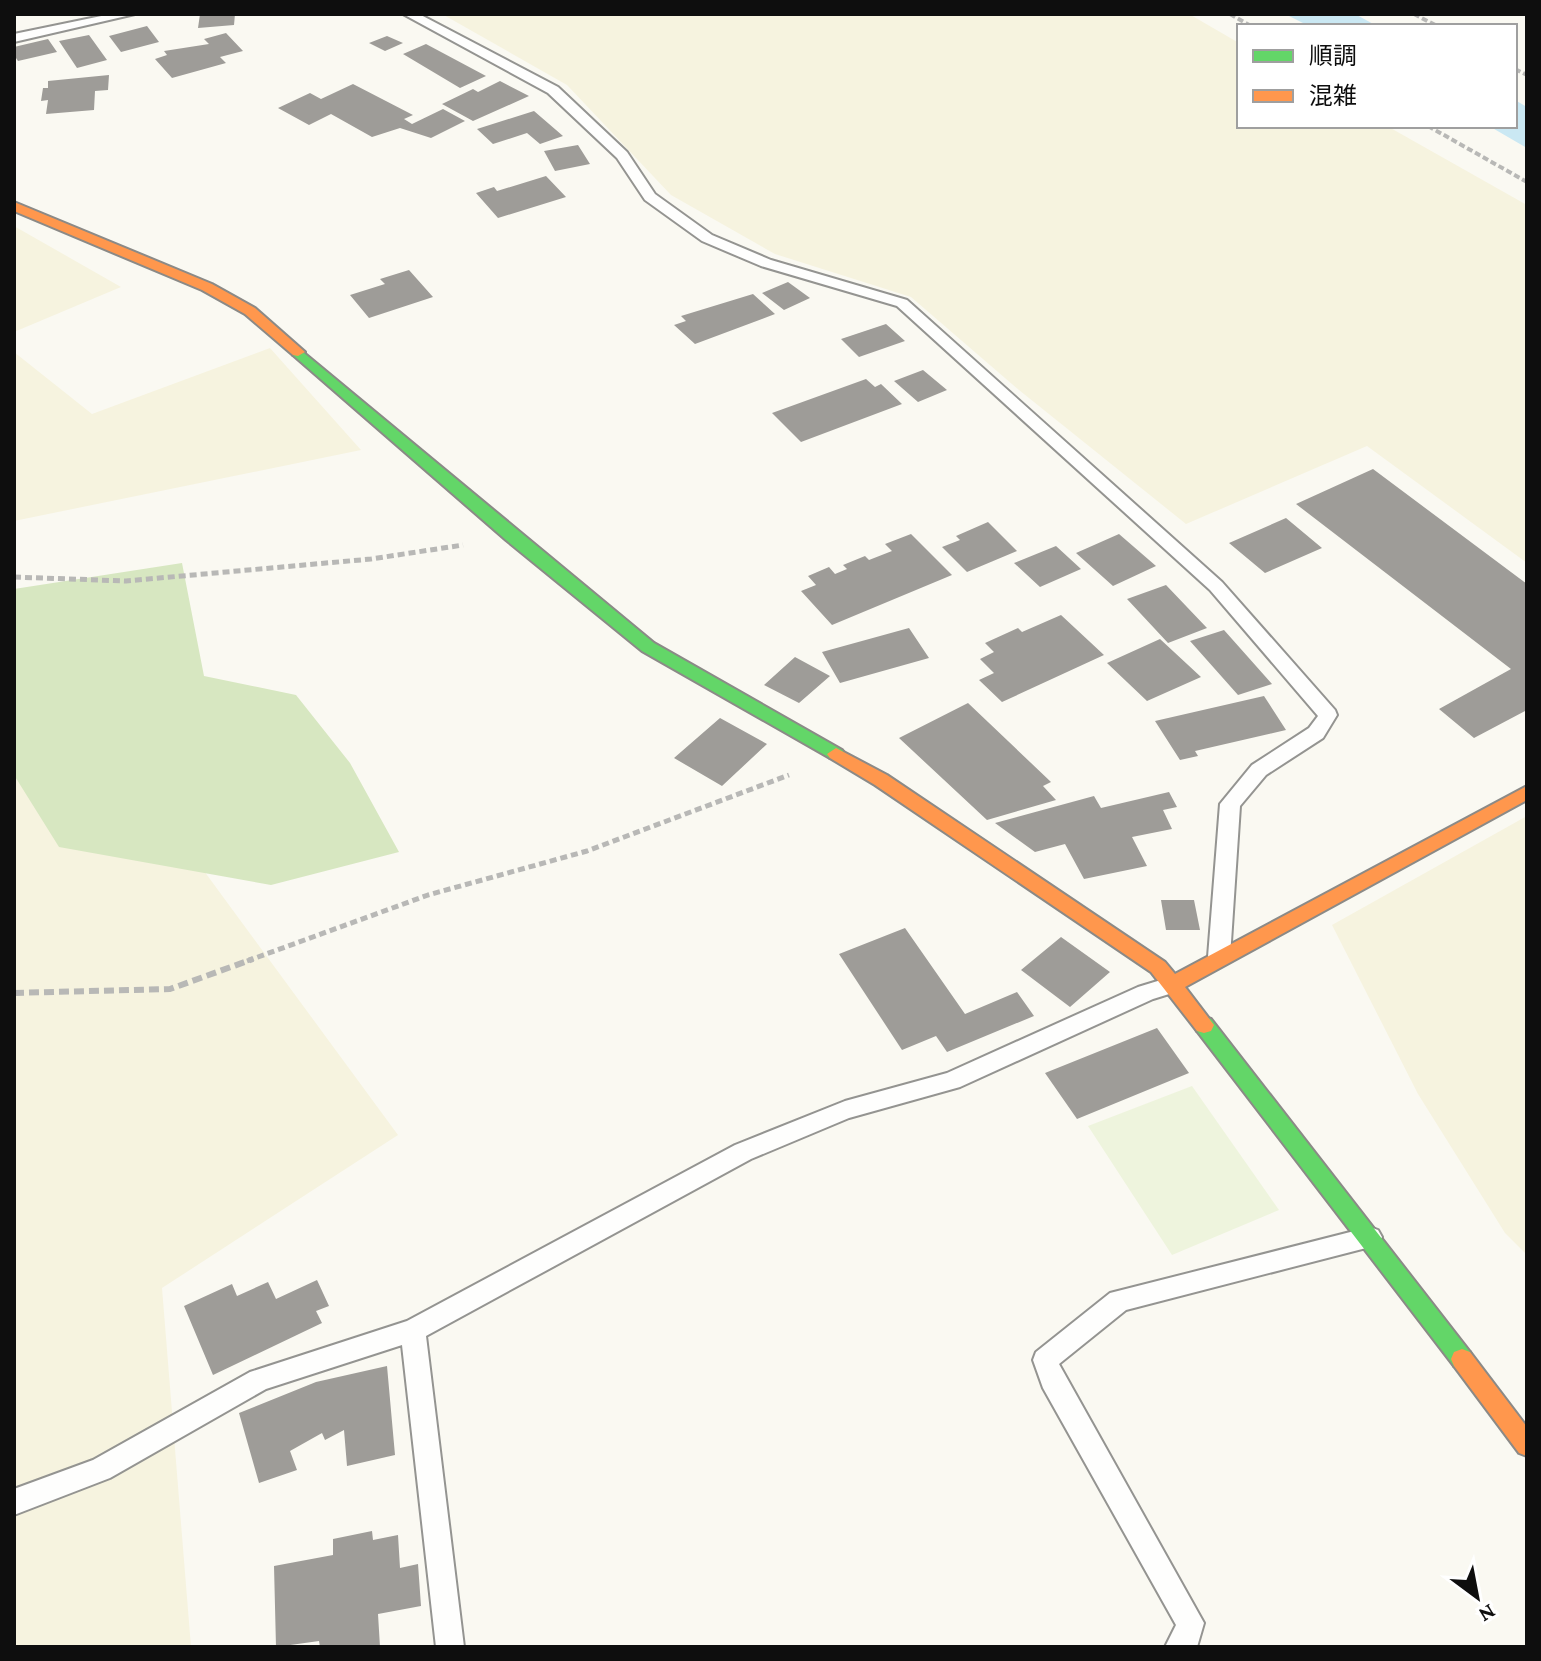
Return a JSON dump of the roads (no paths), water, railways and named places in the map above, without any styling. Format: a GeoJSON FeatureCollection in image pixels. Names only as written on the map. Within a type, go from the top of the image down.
{"type":"FeatureCollection","features":[{"type":"Feature","properties":{"kind":"street"},"geometry":{"type":"LineString","coordinates":[[14,206],[207,287],[242,305],[610,619],[648,647],[881,780],[1145,958],[1174,984],[1527,1445]]}},
{"type":"Feature","properties":{"kind":"street"},"geometry":{"type":"LineString","coordinates":[[1174,984],[1527,792]]}},
{"type":"Feature","properties":{"kind":"lane"},"geometry":{"type":"LineString","coordinates":[[14,38],[129,14]]}},
{"type":"Feature","properties":{"kind":"lane"},"geometry":{"type":"LineString","coordinates":[[409,14],[553,90],[622,155],[650,197],[707,238],[766,263],[902,303],[1216,586],[1328,715],[1316,733],[1259,770],[1230,804],[1219,957]]}},
{"type":"Feature","properties":{"kind":"lane"},"geometry":{"type":"LineString","coordinates":[[14,1502],[101,1469],[259,1380],[413,1330],[743,1152],[845,1110],[952,1081],[1146,993],[1174,984]]}},
{"type":"Feature","properties":{"kind":"lane"},"geometry":{"type":"LineString","coordinates":[[1179,1647],[1185,1643],[1190,1623],[1052,1380],[1045,1360],[1119,1301],[1370,1237]]}},
{"type":"Feature","properties":{"kind":"lane"},"geometry":{"type":"LineString","coordinates":[[413,1330],[450,1647]]}},
{"type":"Feature","properties":{"kind":"water"},"geometry":{"type":"Polygon","coordinates":[[[1285,14],[1355,14],[1373,24],[1305,24],[1285,14]]]}},
{"type":"Feature","properties":{"kind":"water"},"geometry":{"type":"Polygon","coordinates":[[[1517,101],[1527,107],[1527,148],[1492,128],[1517,128],[1517,101]]]}}]}
